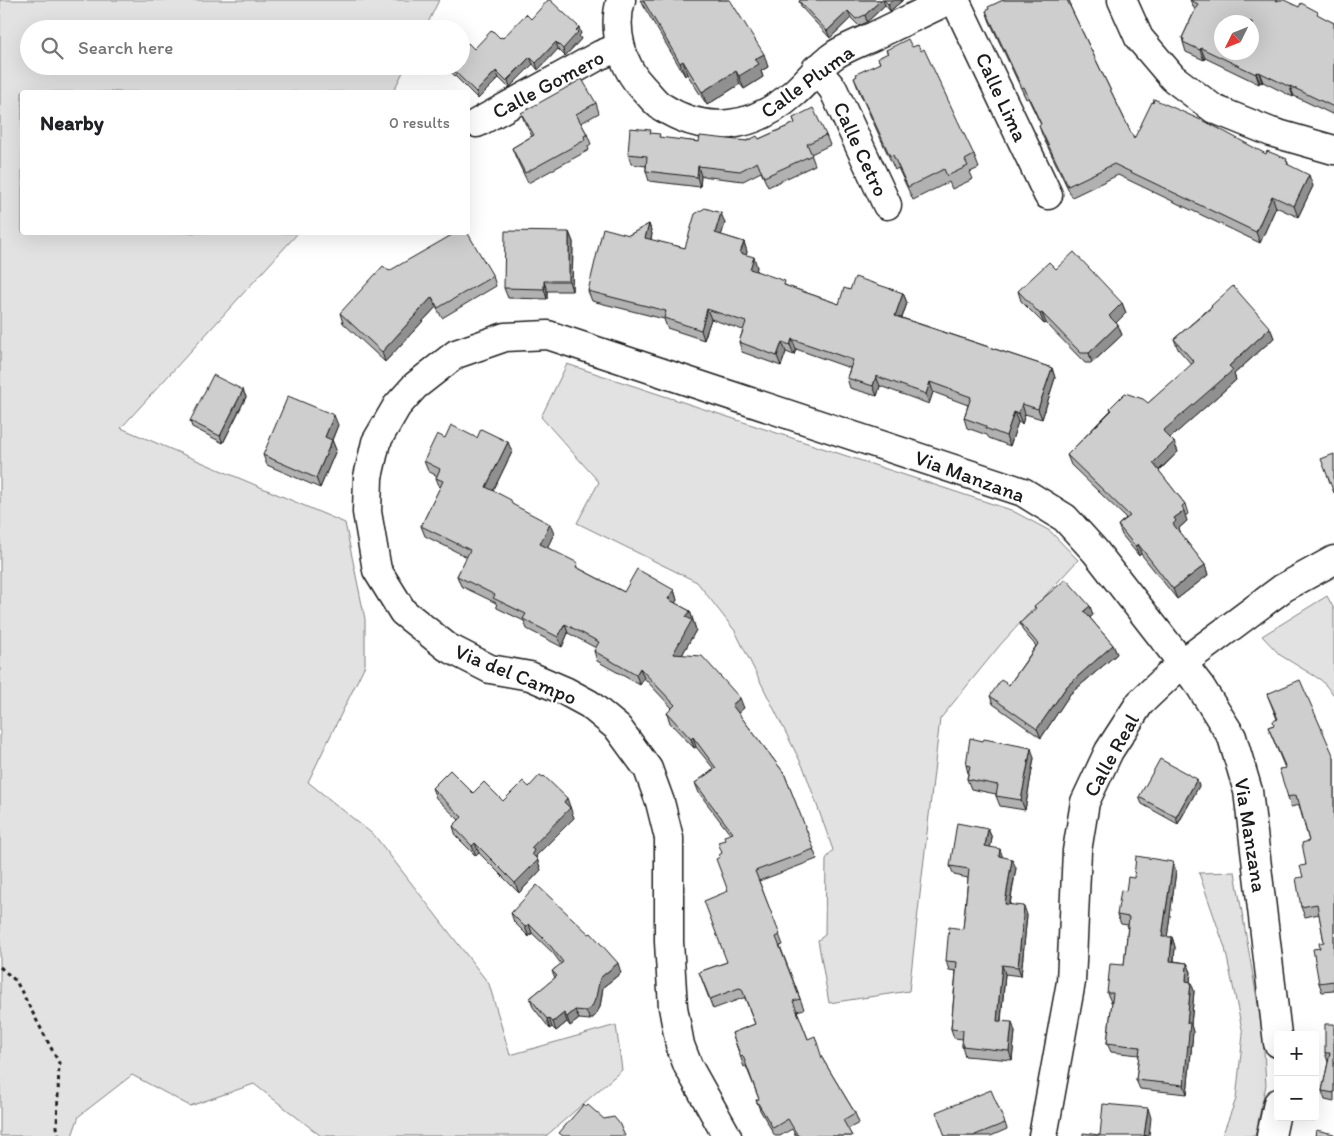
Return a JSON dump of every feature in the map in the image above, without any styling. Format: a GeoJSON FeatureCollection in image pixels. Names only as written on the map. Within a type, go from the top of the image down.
{"type":"FeatureCollection","features":[{"type":"Feature","properties":{"kind":"street","name":"Calle Pluma"},"geometry":{"type":"LineString","coordinates":[[621,0],[619,7],[620,47],[634,80],[661,106],[690,120],[720,125],[746,122],[774,110],[816,70],[836,55],[949,0]]}},
{"type":"Feature","properties":{"kind":"street","name":"Calle Lima"},"geometry":{"type":"LineString","coordinates":[[955,0],[1048,195]]}},
{"type":"Feature","properties":{"kind":"street"},"geometry":{"type":"LineString","coordinates":[[1122,0],[1139,38],[1173,78],[1214,109],[1271,132],[1334,150]]}},
{"type":"Feature","properties":{"kind":"street","name":"Calle Gomero"},"geometry":{"type":"LineString","coordinates":[[477,123],[600,55],[620,47]]}},
{"type":"Feature","properties":{"kind":"street","name":"Calle Cetro"},"geometry":{"type":"LineString","coordinates":[[816,70],[833,89],[887,205]]}},
{"type":"Feature","properties":{"kind":"street","name":"Via Manzana"},"geometry":{"type":"LineString","coordinates":[[456,354],[505,337],[548,335],[1023,492],[1065,518],[1095,551],[1200,686],[1232,737],[1248,791],[1277,1031]]}},
{"type":"Feature","properties":{"kind":"street","name":"Via del Campo"},"geometry":{"type":"LineString","coordinates":[[456,354],[415,386],[396,406],[376,442],[368,477],[367,512],[377,570],[403,612],[447,648],[490,669],[530,676],[589,704],[618,728],[648,769],[660,802],[669,838],[669,942],[673,1007],[680,1045],[688,1066],[727,1136]]}},
{"type":"Feature","properties":{"kind":"street","name":"Calle Real"},"geometry":{"type":"LineString","coordinates":[[1043,1136],[1071,982],[1077,851],[1084,802],[1109,750],[1140,703],[1182,664],[1283,588],[1334,560]]}},
{"type":"Feature","properties":{"kind":"street"},"geometry":{"type":"LineString","coordinates":[[1271,1136],[1274,1121]]}},
{"type":"Feature","properties":{"kind":"path"},"geometry":{"type":"LineString","coordinates":[[0,967],[16,981],[58,1063],[57,1126],[59,1136]]}},
{"type":"Feature","properties":{"kind":"shaded area"},"geometry":{"type":"Polygon","coordinates":[[[0,0],[439,0],[429,20],[20,20],[20,75],[402,75],[394,90],[20,90],[20,235],[296,235],[121,428],[345,523],[365,619],[365,665],[308,782],[375,836],[489,984],[510,1055],[616,1025],[622,1070],[546,1136],[321,1136],[254,1084],[190,1106],[132,1075],[79,1116],[72,1136],[0,1136],[0,0]]]}},
{"type":"Feature","properties":{"kind":"shaded area"},"geometry":{"type":"Polygon","coordinates":[[[567,364],[1011,510],[1050,531],[1078,560],[1001,644],[940,719],[909,991],[829,1003],[818,940],[825,935],[826,859],[833,850],[804,769],[735,631],[697,582],[577,523],[599,482],[541,417],[567,364]]]}},
{"type":"Feature","properties":{"kind":"shaded area"},"geometry":{"type":"Polygon","coordinates":[[[1327,596],[1334,609],[1334,695],[1321,680],[1280,655],[1262,636],[1327,596]]]}},
{"type":"Feature","properties":{"kind":"shaded area"},"geometry":{"type":"Polygon","coordinates":[[[1235,872],[1263,1033],[1266,1085],[1255,1136],[1222,1136],[1236,1099],[1243,1034],[1225,948],[1199,873],[1235,872]]]}},
{"type":"Feature","properties":{"kind":"building"},"geometry":{"type":"Polygon","coordinates":[[[550,0],[579,27],[576,30],[578,32],[563,49],[556,42],[536,63],[530,57],[506,81],[496,71],[476,92],[458,75],[470,75],[470,45],[474,49],[492,30],[500,38],[503,38],[526,14],[531,19],[550,0]]]}},
{"type":"Feature","properties":{"kind":"building"},"geometry":{"type":"Polygon","coordinates":[[[643,0],[730,0],[764,54],[755,59],[759,64],[739,76],[736,71],[702,92],[683,61],[680,63],[643,0]]]}},
{"type":"Feature","properties":{"kind":"building"},"geometry":{"type":"Polygon","coordinates":[[[881,0],[865,15],[856,19],[848,11],[827,31],[799,1],[881,0]]]}},
{"type":"Feature","properties":{"kind":"building"},"geometry":{"type":"Polygon","coordinates":[[[884,0],[893,0],[888,4],[884,0]]]}},
{"type":"Feature","properties":{"kind":"building"},"geometry":{"type":"Polygon","coordinates":[[[1003,0],[1067,0],[1134,139],[1154,99],[1212,125],[1266,154],[1267,151],[1287,159],[1287,164],[1309,175],[1294,206],[1272,196],[1256,232],[1114,164],[1068,186],[1039,126],[1041,124],[1024,87],[1022,88],[986,11],[989,9],[988,7],[1003,0]]]}},
{"type":"Feature","properties":{"kind":"building"},"geometry":{"type":"Polygon","coordinates":[[[1190,0],[1284,0],[1299,7],[1301,3],[1334,23],[1334,107],[1259,72],[1256,72],[1256,74],[1226,60],[1259,60],[1259,15],[1214,15],[1214,54],[1183,42],[1184,39],[1182,38],[1198,4],[1190,0]]]}},
{"type":"Feature","properties":{"kind":"building"},"geometry":{"type":"Polygon","coordinates":[[[908,39],[912,47],[918,45],[921,51],[924,49],[974,155],[965,160],[968,166],[947,176],[944,169],[908,187],[893,155],[890,156],[854,78],[857,76],[856,74],[880,63],[878,58],[888,53],[886,50],[908,39]]]}},
{"type":"Feature","properties":{"kind":"building"},"geometry":{"type":"Polygon","coordinates":[[[582,79],[596,103],[576,114],[587,134],[584,136],[585,140],[525,173],[512,148],[534,135],[521,113],[582,79]]]}},
{"type":"Feature","properties":{"kind":"building"},"geometry":{"type":"Polygon","coordinates":[[[813,108],[826,135],[807,144],[812,155],[764,177],[757,162],[740,171],[698,166],[697,177],[646,171],[647,156],[628,154],[630,128],[651,130],[650,133],[660,134],[659,137],[699,142],[700,136],[747,141],[757,136],[759,139],[795,123],[793,118],[813,108]]]}},
{"type":"Feature","properties":{"kind":"building"},"geometry":{"type":"Polygon","coordinates":[[[705,208],[721,213],[715,233],[744,242],[740,253],[754,257],[750,269],[785,281],[784,285],[839,304],[844,288],[850,290],[855,277],[903,293],[895,316],[1052,368],[1038,409],[1022,404],[1018,414],[1014,412],[1006,436],[964,418],[971,397],[930,382],[926,394],[876,376],[873,386],[847,378],[853,360],[792,339],[790,345],[782,342],[777,356],[739,342],[746,322],[707,309],[701,330],[664,318],[666,311],[588,291],[603,228],[629,235],[649,224],[645,238],[685,248],[695,214],[705,208]]]}},
{"type":"Feature","properties":{"kind":"building"},"geometry":{"type":"Polygon","coordinates":[[[505,231],[569,232],[569,281],[544,281],[544,289],[504,288],[505,231]]]}},
{"type":"Feature","properties":{"kind":"building"},"geometry":{"type":"Polygon","coordinates":[[[452,235],[469,235],[493,276],[438,308],[432,297],[382,352],[340,313],[383,266],[389,271],[452,235]]]}},
{"type":"Feature","properties":{"kind":"building"},"geometry":{"type":"Polygon","coordinates":[[[1074,252],[1122,303],[1109,316],[1118,325],[1089,353],[1081,353],[1018,291],[1049,262],[1056,269],[1074,252]]]}},
{"type":"Feature","properties":{"kind":"building"},"geometry":{"type":"Polygon","coordinates":[[[1233,286],[1270,328],[1229,366],[1233,370],[1163,431],[1174,442],[1153,463],[1185,504],[1182,506],[1184,511],[1174,518],[1176,521],[1173,524],[1205,565],[1173,589],[1138,544],[1135,546],[1118,525],[1130,516],[1067,455],[1112,410],[1110,408],[1125,393],[1143,399],[1148,403],[1194,362],[1174,339],[1212,307],[1233,286]]]}},
{"type":"Feature","properties":{"kind":"building"},"geometry":{"type":"Polygon","coordinates":[[[213,375],[243,390],[220,436],[190,421],[213,375]]]}},
{"type":"Feature","properties":{"kind":"building"},"geometry":{"type":"Polygon","coordinates":[[[288,396],[334,415],[325,437],[332,440],[316,478],[263,455],[288,396]]]}},
{"type":"Feature","properties":{"kind":"building"},"geometry":{"type":"Polygon","coordinates":[[[451,425],[477,438],[481,429],[508,442],[486,487],[511,500],[512,504],[550,524],[540,544],[578,563],[576,567],[624,592],[637,569],[674,590],[668,599],[690,611],[686,617],[692,620],[673,654],[702,656],[740,698],[732,705],[784,773],[814,849],[755,871],[780,935],[776,937],[800,999],[793,1001],[808,1039],[815,1036],[822,1058],[855,1113],[843,1120],[852,1136],[798,1136],[788,1119],[773,1128],[756,1100],[759,1099],[732,1033],[755,1024],[742,989],[739,988],[710,999],[699,972],[727,962],[704,901],[728,891],[716,859],[722,853],[718,842],[725,840],[724,836],[733,833],[695,783],[716,768],[693,737],[691,739],[667,713],[675,705],[640,668],[636,675],[594,651],[599,642],[565,624],[558,637],[523,619],[526,614],[493,598],[495,595],[457,576],[470,550],[421,526],[443,481],[436,478],[440,469],[424,461],[437,434],[445,438],[451,425]]]}},
{"type":"Feature","properties":{"kind":"building"},"geometry":{"type":"Polygon","coordinates":[[[1334,454],[1334,493],[1321,459],[1334,454]]]}},
{"type":"Feature","properties":{"kind":"building"},"geometry":{"type":"Polygon","coordinates":[[[1066,579],[1090,606],[1084,611],[1113,645],[1067,686],[1037,729],[990,696],[1001,680],[1009,685],[1038,644],[1020,623],[1036,608],[1034,606],[1066,579]]]}},
{"type":"Feature","properties":{"kind":"building"},"geometry":{"type":"Polygon","coordinates":[[[1300,680],[1334,757],[1334,981],[1319,983],[1313,949],[1320,948],[1319,943],[1324,942],[1317,904],[1301,907],[1296,878],[1303,877],[1300,866],[1306,865],[1302,843],[1309,841],[1298,799],[1296,795],[1288,797],[1279,769],[1286,768],[1268,727],[1274,725],[1273,721],[1278,719],[1267,694],[1300,680]]]}},
{"type":"Feature","properties":{"kind":"building"},"geometry":{"type":"Polygon","coordinates":[[[970,738],[1031,748],[1021,800],[996,796],[998,785],[967,779],[970,766],[966,765],[970,738]]]}},
{"type":"Feature","properties":{"kind":"building"},"geometry":{"type":"Polygon","coordinates":[[[1160,759],[1197,779],[1176,817],[1139,797],[1160,759]]]}},
{"type":"Feature","properties":{"kind":"building"},"geometry":{"type":"Polygon","coordinates":[[[450,770],[473,793],[484,782],[503,801],[523,781],[529,787],[540,775],[544,776],[567,798],[564,802],[570,808],[531,848],[534,850],[532,854],[538,860],[515,883],[475,843],[472,846],[453,826],[462,817],[432,788],[450,770]]]}},
{"type":"Feature","properties":{"kind":"building"},"geometry":{"type":"Polygon","coordinates":[[[957,823],[988,829],[985,846],[1000,849],[999,856],[1012,859],[1005,904],[1024,906],[1018,967],[1002,965],[997,1021],[1012,1022],[1009,1051],[962,1046],[963,1030],[951,1029],[957,962],[946,961],[949,927],[963,929],[969,869],[950,866],[957,823]]]}},
{"type":"Feature","properties":{"kind":"building"},"geometry":{"type":"Polygon","coordinates":[[[1136,856],[1173,862],[1162,937],[1172,937],[1170,961],[1187,963],[1186,981],[1191,982],[1187,1023],[1190,1023],[1184,1085],[1136,1080],[1140,1047],[1107,1043],[1113,993],[1107,993],[1110,964],[1124,965],[1129,917],[1117,915],[1121,890],[1126,891],[1128,877],[1134,878],[1136,856]]]}},
{"type":"Feature","properties":{"kind":"building"},"geometry":{"type":"Polygon","coordinates":[[[537,885],[589,934],[591,933],[618,963],[600,978],[592,1007],[586,1011],[575,1010],[567,1017],[564,1013],[553,1022],[549,1018],[547,1019],[530,998],[557,976],[552,971],[563,962],[549,944],[529,924],[525,927],[511,913],[537,885]]]}},
{"type":"Feature","properties":{"kind":"building"},"geometry":{"type":"Polygon","coordinates":[[[1325,1024],[1334,1024],[1334,1093],[1322,1091],[1330,1053],[1325,1053],[1325,1024]]]}},
{"type":"Feature","properties":{"kind":"building"},"geometry":{"type":"Polygon","coordinates":[[[991,1090],[1005,1123],[975,1136],[945,1136],[936,1112],[991,1090]]]}},
{"type":"Feature","properties":{"kind":"building"},"geometry":{"type":"Polygon","coordinates":[[[584,1104],[586,1107],[588,1105],[604,1119],[614,1117],[625,1136],[563,1136],[559,1133],[584,1104]]]}},
{"type":"Feature","properties":{"kind":"building"},"geometry":{"type":"Polygon","coordinates":[[[1103,1104],[1148,1108],[1144,1136],[1083,1136],[1083,1133],[1100,1135],[1103,1104]]]}},
{"type":"Feature","properties":{"kind":"building"},"geometry":{"type":"Polygon","coordinates":[[[1316,1130],[1334,1134],[1334,1136],[1315,1136],[1316,1130]]]}}]}
